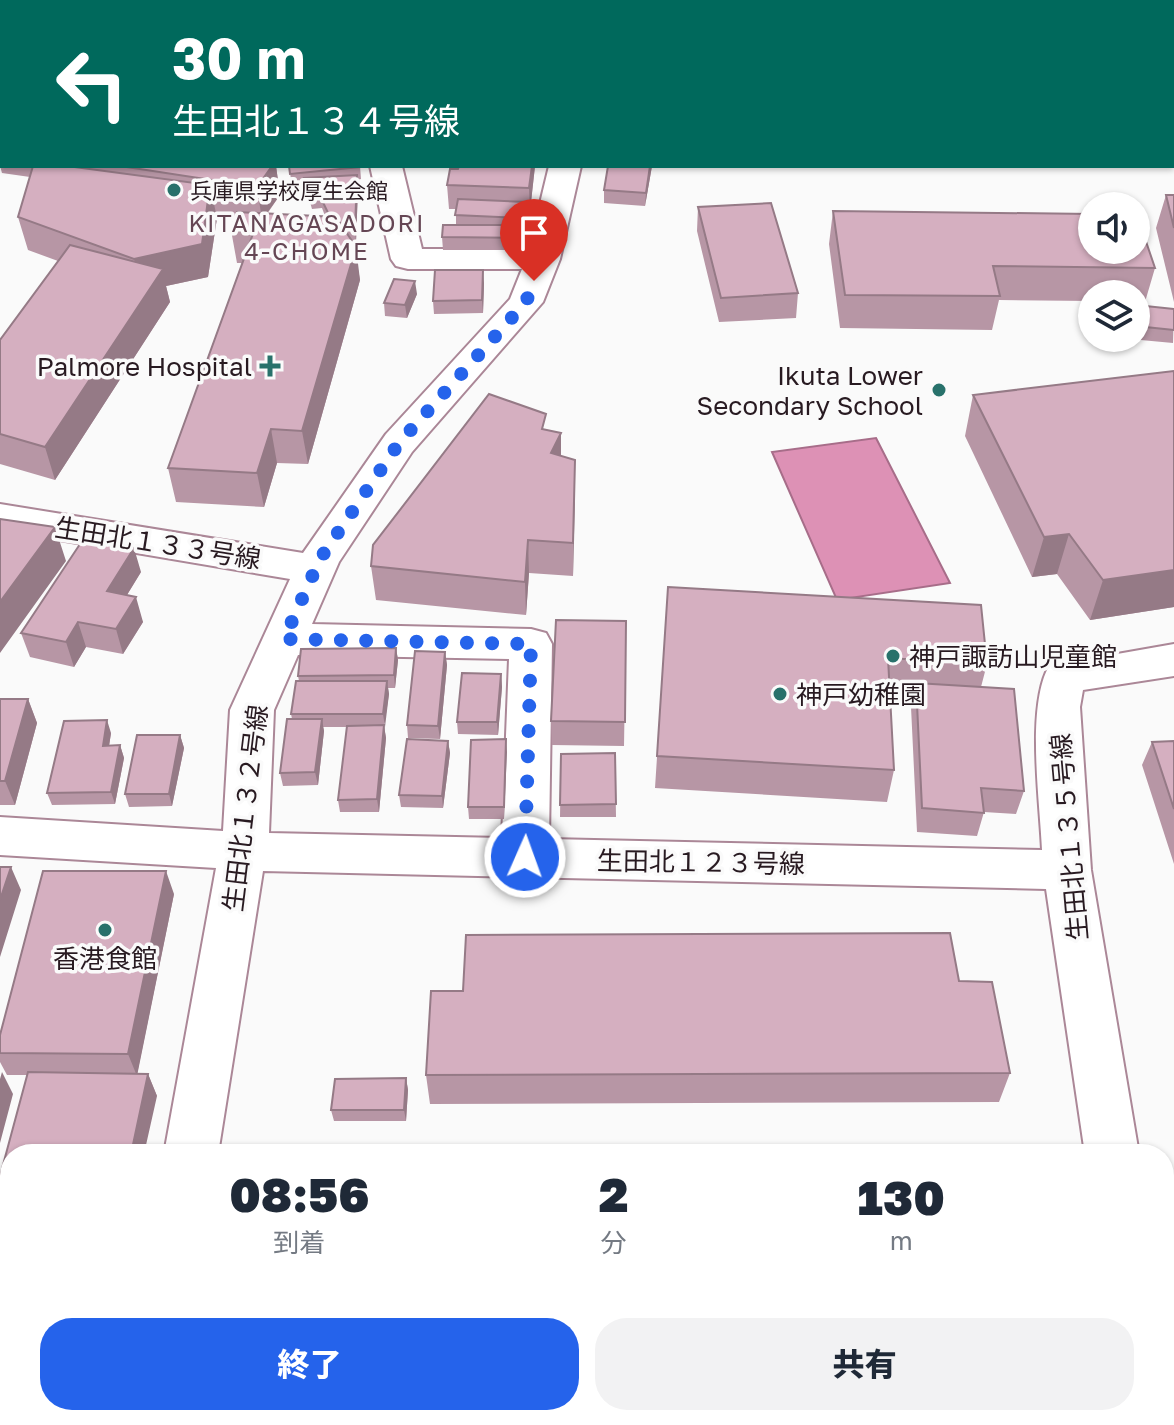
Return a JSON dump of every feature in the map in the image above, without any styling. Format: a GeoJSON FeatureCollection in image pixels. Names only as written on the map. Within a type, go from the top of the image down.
{"type":"FeatureCollection","features":[{"type":"Feature","properties":{"kind":"street"},"geometry":{"type":"LineString","coordinates":[[386,168],[408,259],[543,259]]}},
{"type":"Feature","properties":{"kind":"street","name":"生田北１３２号線"},"geometry":{"type":"LineString","coordinates":[[193,1144],[248,820],[252,710],[315,569],[399,443],[526,302],[543,259],[565,168]]}},
{"type":"Feature","properties":{"kind":"street","name":"生田北１３３号線"},"geometry":{"type":"LineString","coordinates":[[0,517],[315,569]]}},
{"type":"Feature","properties":{"kind":"street"},"geometry":{"type":"LineString","coordinates":[[284,639],[531,644],[525,857]]}},
{"type":"Feature","properties":{"kind":"street","name":"生田北１３５号線"},"geometry":{"type":"LineString","coordinates":[[1110,1144],[1067,870],[1058,707],[1064,677],[1174,660]]}},
{"type":"Feature","properties":{"kind":"street","name":"生田北１２３号線"},"geometry":{"type":"LineString","coordinates":[[0,836],[243,851],[1067,870]]}},
{"type":"Feature","properties":{"kind":"shaded area"},"geometry":{"type":"Polygon","coordinates":[[[876,438],[950,583],[837,600],[772,452],[876,438]]]}},
{"type":"Feature","properties":{"kind":"building"},"geometry":{"type":"Polygon","coordinates":[[[32,168],[82,168],[210,185],[202,244],[134,259],[18,217],[32,168]]]}},
{"type":"Feature","properties":{"kind":"building"},"geometry":{"type":"Polygon","coordinates":[[[133,168],[271,168],[257,187],[133,168]]]}},
{"type":"Feature","properties":{"kind":"building"},"geometry":{"type":"Polygon","coordinates":[[[289,168],[350,168],[290,174],[289,168]]]}},
{"type":"Feature","properties":{"kind":"building"},"geometry":{"type":"Polygon","coordinates":[[[532,168],[529,188],[447,185],[450,169],[532,168]]]}},
{"type":"Feature","properties":{"kind":"building"},"geometry":{"type":"Polygon","coordinates":[[[608,168],[650,168],[646,193],[604,190],[608,168]]]}},
{"type":"Feature","properties":{"kind":"building"},"geometry":{"type":"Polygon","coordinates":[[[357,175],[355,229],[345,230],[336,217],[330,217],[320,196],[310,196],[304,178],[357,175]]]}},
{"type":"Feature","properties":{"kind":"building"},"geometry":{"type":"Polygon","coordinates":[[[1166,195],[1174,195],[1174,228],[1166,195]]]}},
{"type":"Feature","properties":{"kind":"building"},"geometry":{"type":"Polygon","coordinates":[[[458,199],[526,202],[523,218],[455,215],[458,199]]]}},
{"type":"Feature","properties":{"kind":"building"},"geometry":{"type":"Polygon","coordinates":[[[771,203],[798,293],[721,298],[698,207],[771,203]]]}},
{"type":"Feature","properties":{"kind":"building"},"geometry":{"type":"Polygon","coordinates":[[[833,211],[1078,214],[1078,264],[1150,264],[1150,253],[1155,268],[993,266],[1000,296],[845,295],[833,211]]]}},
{"type":"Feature","properties":{"kind":"building"},"geometry":{"type":"Polygon","coordinates":[[[237,212],[336,217],[356,247],[302,431],[271,429],[257,473],[168,468],[254,231],[231,230],[237,212]]]}},
{"type":"Feature","properties":{"kind":"building"},"geometry":{"type":"Polygon","coordinates":[[[443,225],[521,225],[520,238],[442,237],[443,225]]]}},
{"type":"Feature","properties":{"kind":"building"},"geometry":{"type":"Polygon","coordinates":[[[70,245],[163,269],[45,447],[0,434],[0,340],[70,245]]]}},
{"type":"Feature","properties":{"kind":"building"},"geometry":{"type":"Polygon","coordinates":[[[435,270],[483,270],[482,300],[433,301],[435,270]]]}},
{"type":"Feature","properties":{"kind":"building"},"geometry":{"type":"Polygon","coordinates":[[[394,279],[415,281],[405,305],[384,303],[394,279]]]}},
{"type":"Feature","properties":{"kind":"building"},"geometry":{"type":"Polygon","coordinates":[[[1150,306],[1174,309],[1174,330],[1150,327],[1150,306]]]}},
{"type":"Feature","properties":{"kind":"building"},"geometry":{"type":"Polygon","coordinates":[[[1174,371],[1174,570],[1103,580],[1069,534],[1044,537],[973,395],[1174,371]]]}},
{"type":"Feature","properties":{"kind":"building"},"geometry":{"type":"Polygon","coordinates":[[[489,394],[546,414],[542,429],[561,433],[551,453],[575,460],[573,543],[528,540],[525,582],[371,566],[373,545],[489,394]]]}},
{"type":"Feature","properties":{"kind":"building"},"geometry":{"type":"Polygon","coordinates":[[[0,519],[55,527],[0,602],[0,519]]]}},
{"type":"Feature","properties":{"kind":"building"},"geometry":{"type":"Polygon","coordinates":[[[84,538],[134,548],[107,591],[136,597],[116,629],[78,622],[66,642],[21,633],[84,538]]]}},
{"type":"Feature","properties":{"kind":"building"},"geometry":{"type":"Polygon","coordinates":[[[668,587],[981,605],[987,664],[888,658],[894,770],[657,756],[668,587]]]}},
{"type":"Feature","properties":{"kind":"building"},"geometry":{"type":"Polygon","coordinates":[[[556,620],[626,621],[625,722],[551,721],[556,620]]]}},
{"type":"Feature","properties":{"kind":"building"},"geometry":{"type":"Polygon","coordinates":[[[396,648],[394,675],[298,676],[301,649],[396,648]]]}},
{"type":"Feature","properties":{"kind":"building"},"geometry":{"type":"Polygon","coordinates":[[[415,651],[445,652],[438,726],[407,725],[415,651]]]}},
{"type":"Feature","properties":{"kind":"building"},"geometry":{"type":"Polygon","coordinates":[[[462,673],[501,674],[497,722],[457,722],[462,673]]]}},
{"type":"Feature","properties":{"kind":"building"},"geometry":{"type":"Polygon","coordinates":[[[296,681],[387,681],[383,714],[291,714],[296,681]]]}},
{"type":"Feature","properties":{"kind":"building"},"geometry":{"type":"Polygon","coordinates":[[[916,683],[1014,689],[1024,791],[981,788],[984,813],[922,808],[916,683]]]}},
{"type":"Feature","properties":{"kind":"building"},"geometry":{"type":"Polygon","coordinates":[[[0,699],[28,699],[5,781],[0,781],[0,699]]]}},
{"type":"Feature","properties":{"kind":"building"},"geometry":{"type":"Polygon","coordinates":[[[287,719],[322,719],[315,772],[280,773],[287,719]]]}},
{"type":"Feature","properties":{"kind":"building"},"geometry":{"type":"Polygon","coordinates":[[[107,720],[103,746],[120,745],[111,792],[47,793],[64,721],[107,720]]]}},
{"type":"Feature","properties":{"kind":"building"},"geometry":{"type":"Polygon","coordinates":[[[384,725],[377,799],[338,800],[347,726],[384,725]]]}},
{"type":"Feature","properties":{"kind":"building"},"geometry":{"type":"Polygon","coordinates":[[[137,735],[180,735],[169,794],[125,794],[137,735]]]}},
{"type":"Feature","properties":{"kind":"building"},"geometry":{"type":"Polygon","coordinates":[[[407,739],[448,741],[442,796],[399,795],[407,739]]]}},
{"type":"Feature","properties":{"kind":"building"},"geometry":{"type":"Polygon","coordinates":[[[506,739],[504,807],[468,807],[471,740],[506,739]]]}},
{"type":"Feature","properties":{"kind":"building"},"geometry":{"type":"Polygon","coordinates":[[[1174,741],[1174,809],[1152,742],[1174,741]]]}},
{"type":"Feature","properties":{"kind":"building"},"geometry":{"type":"Polygon","coordinates":[[[615,753],[616,804],[560,805],[561,754],[615,753]]]}},
{"type":"Feature","properties":{"kind":"building"},"geometry":{"type":"Polygon","coordinates":[[[0,867],[11,867],[0,900],[0,867]]]}},
{"type":"Feature","properties":{"kind":"building"},"geometry":{"type":"Polygon","coordinates":[[[43,871],[166,871],[128,1054],[0,1053],[0,1035],[43,871]]]}},
{"type":"Feature","properties":{"kind":"building"},"geometry":{"type":"Polygon","coordinates":[[[950,933],[959,981],[992,982],[1010,1073],[426,1075],[431,991],[463,991],[466,935],[950,933]]]}},
{"type":"Feature","properties":{"kind":"building"},"geometry":{"type":"Polygon","coordinates":[[[28,1072],[148,1074],[133,1144],[9,1144],[28,1072]]]}},
{"type":"Feature","properties":{"kind":"building"},"geometry":{"type":"Polygon","coordinates":[[[406,1078],[404,1110],[331,1110],[335,1079],[406,1078]]]}},
{"type":"Feature","properties":{"kind":"place","name":"兵庫県学校厚生会館"},"geometry":{"type":"Point","coordinates":[174,190]}},
{"type":"Feature","properties":{"kind":"place","name":"Palmore Hospital"},"geometry":{"type":"Point","coordinates":[270,366]}},
{"type":"Feature","properties":{"kind":"place","name":"Ikuta Lower Secondary School"},"geometry":{"type":"Point","coordinates":[939,390]}},
{"type":"Feature","properties":{"kind":"place","name":"神戸諏訪山児童館"},"geometry":{"type":"Point","coordinates":[893,656]}},
{"type":"Feature","properties":{"kind":"place","name":"神戸幼稚園"},"geometry":{"type":"Point","coordinates":[780,694]}},
{"type":"Feature","properties":{"kind":"place","name":"香港食館"},"geometry":{"type":"Point","coordinates":[105,930]}},
{"type":"Feature","properties":{"kind":"district","name":"KITANAGASADORI 4-CHOME"},"geometry":{"type":"Point","coordinates":[307,236]}},
{"type":"Feature","properties":{"kind":"route"},"geometry":{"type":"LineString","coordinates":[[525,857],[531,644],[284,639],[320,559],[399,443],[526,302],[534,281]]}}]}
